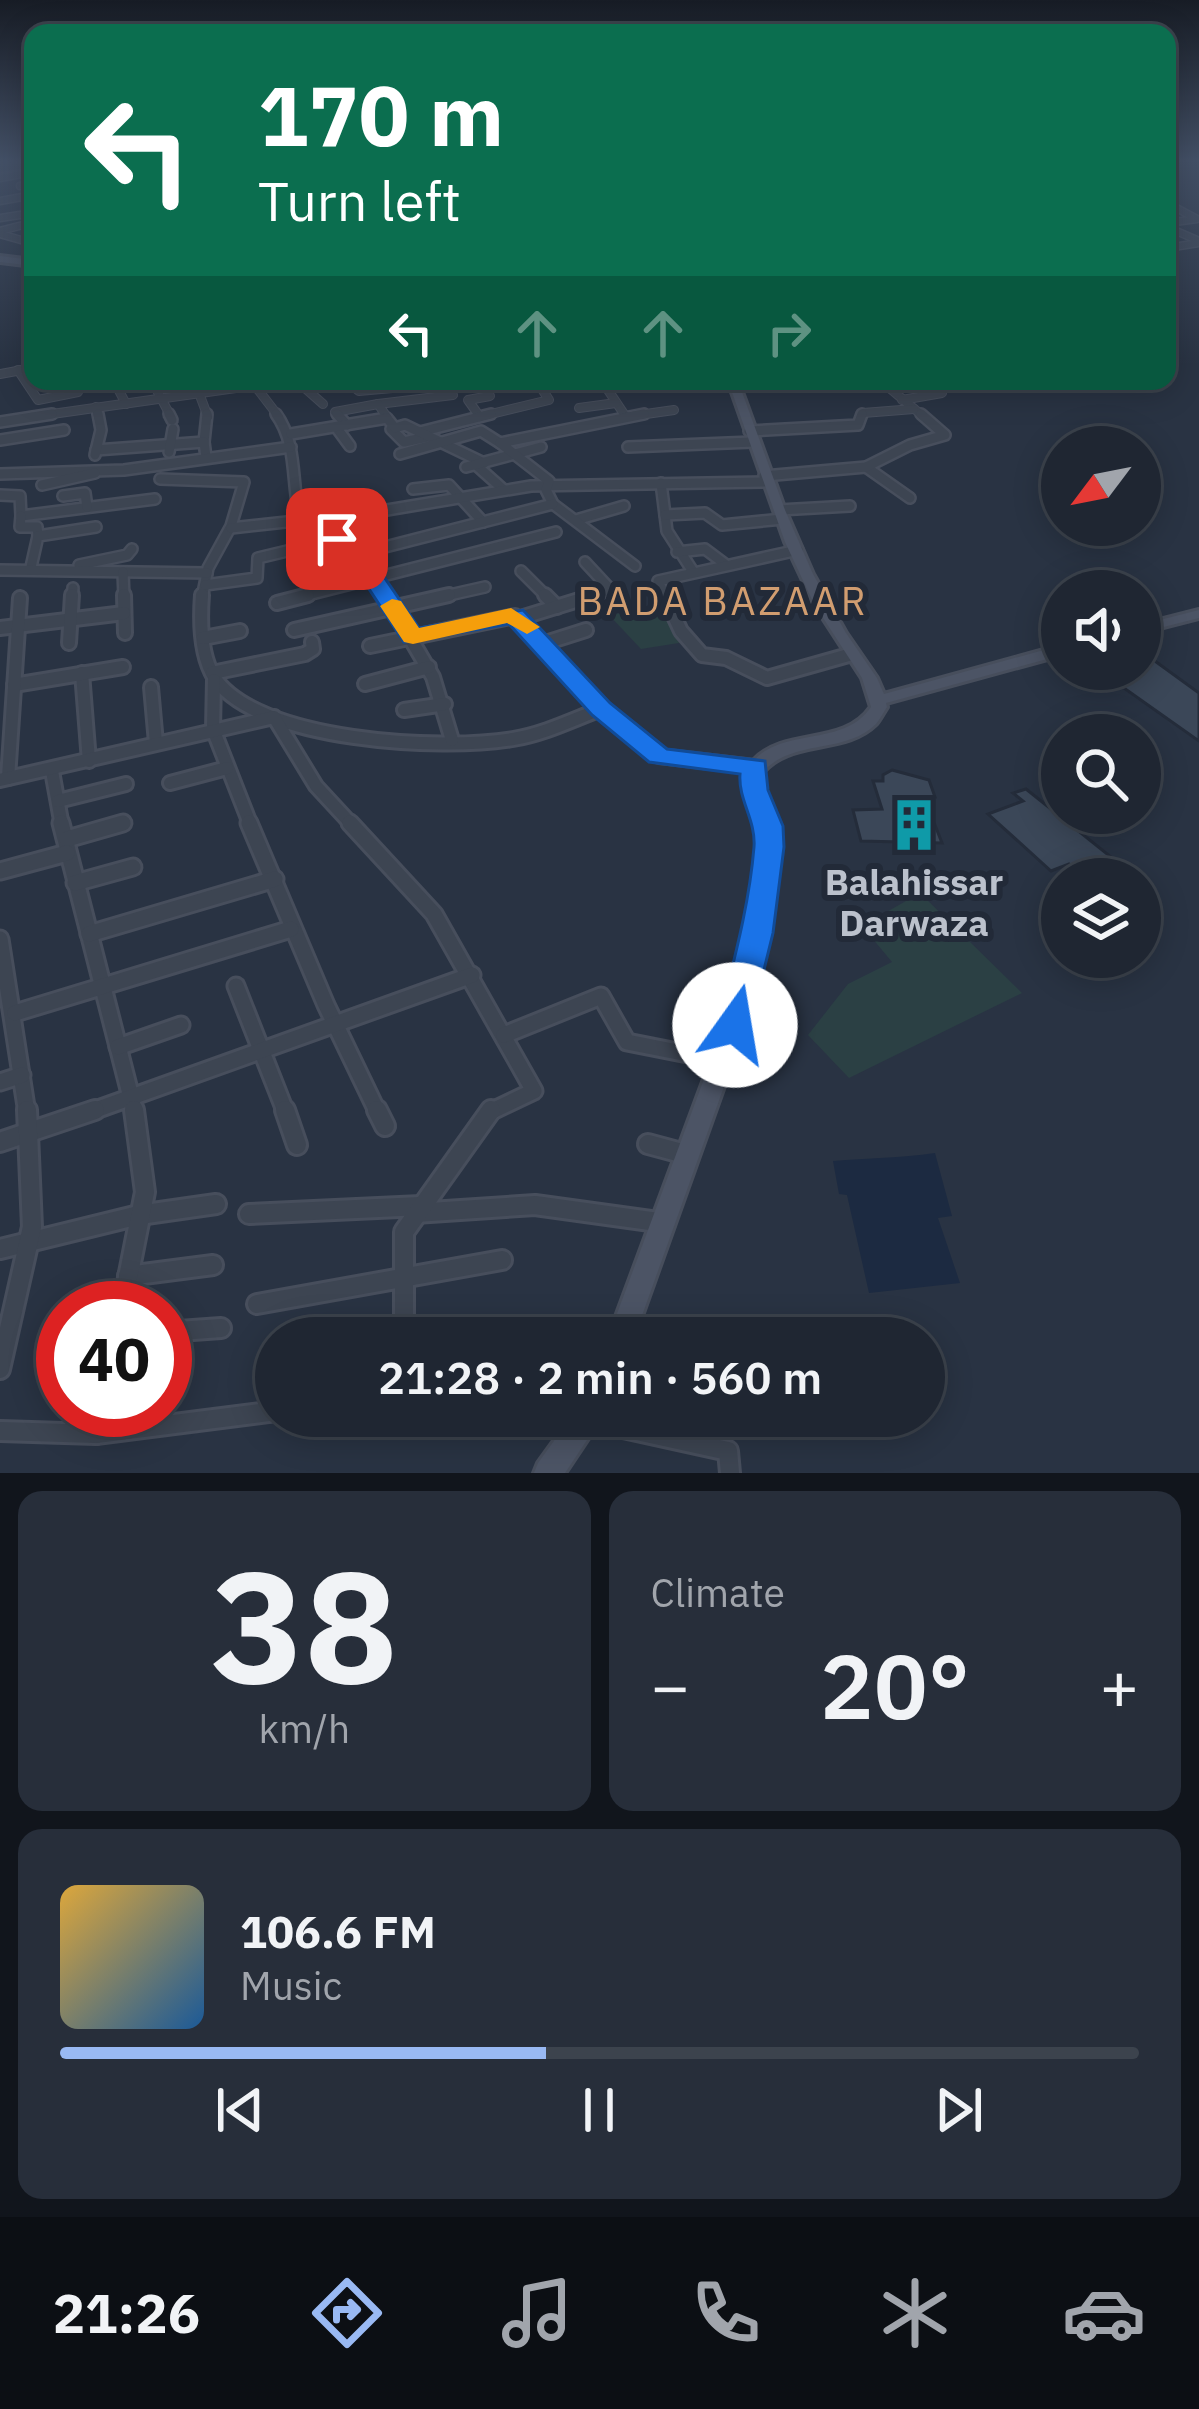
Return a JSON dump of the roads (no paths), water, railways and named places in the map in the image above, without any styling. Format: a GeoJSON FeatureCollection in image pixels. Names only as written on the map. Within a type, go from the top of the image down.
{"type":"FeatureCollection","features":[{"type":"Feature","properties":{"kind":"street"},"geometry":{"type":"LineString","coordinates":[[0,232],[21,240]]}},
{"type":"Feature","properties":{"kind":"street"},"geometry":{"type":"LineString","coordinates":[[0,362],[9,372]]}},
{"type":"Feature","properties":{"kind":"street"},"geometry":{"type":"LineString","coordinates":[[34,390],[38,400],[77,390]]}},
{"type":"Feature","properties":{"kind":"street"},"geometry":{"type":"LineString","coordinates":[[119,390],[126,404]]}},
{"type":"Feature","properties":{"kind":"street"},"geometry":{"type":"LineString","coordinates":[[21,516],[154,505],[172,425],[158,390]]}},
{"type":"Feature","properties":{"kind":"street"},"geometry":{"type":"LineString","coordinates":[[0,422],[222,390]]}},
{"type":"Feature","properties":{"kind":"street"},"geometry":{"type":"LineString","coordinates":[[261,390],[291,441],[291,485],[308,518],[337,539],[374,578],[413,637],[445,704],[452,740]]}},
{"type":"Feature","properties":{"kind":"street"},"geometry":{"type":"LineString","coordinates":[[307,390],[323,404]]}},
{"type":"Feature","properties":{"kind":"street"},"geometry":{"type":"LineString","coordinates":[[358,390],[419,390]]}},
{"type":"Feature","properties":{"kind":"street"},"geometry":{"type":"LineString","coordinates":[[350,446],[335,412],[447,390]]}},
{"type":"Feature","properties":{"kind":"street"},"geometry":{"type":"LineString","coordinates":[[480,417],[468,400],[490,396],[488,390]]}},
{"type":"Feature","properties":{"kind":"street"},"geometry":{"type":"LineString","coordinates":[[378,404],[404,442],[421,433],[549,400],[543,390]]}},
{"type":"Feature","properties":{"kind":"street"},"geometry":{"type":"LineString","coordinates":[[607,390],[626,418]]}},
{"type":"Feature","properties":{"kind":"street"},"geometry":{"type":"LineString","coordinates":[[736,390],[781,515],[880,700]]}},
{"type":"Feature","properties":{"kind":"street"},"geometry":{"type":"LineString","coordinates":[[231,527],[546,485],[765,479],[866,467],[910,445],[945,435],[891,390]]}},
{"type":"Feature","properties":{"kind":"street"},"geometry":{"type":"LineString","coordinates":[[902,400],[942,393]]}},
{"type":"Feature","properties":{"kind":"street"},"geometry":{"type":"LineString","coordinates":[[193,481],[204,457],[208,421],[199,394]]}},
{"type":"Feature","properties":{"kind":"street"},"geometry":{"type":"LineString","coordinates":[[579,408],[616,404]]}},
{"type":"Feature","properties":{"kind":"street"},"geometry":{"type":"LineString","coordinates":[[93,468],[101,430],[96,407]]}},
{"type":"Feature","properties":{"kind":"street"},"geometry":{"type":"LineString","coordinates":[[628,447],[858,425],[863,413],[914,409]]}},
{"type":"Feature","properties":{"kind":"street"},"geometry":{"type":"LineString","coordinates":[[500,443],[674,410]]}},
{"type":"Feature","properties":{"kind":"street"},"geometry":{"type":"LineString","coordinates":[[42,485],[291,441],[341,426],[392,428]]}},
{"type":"Feature","properties":{"kind":"street"},"geometry":{"type":"LineString","coordinates":[[374,433],[392,428]]}},
{"type":"Feature","properties":{"kind":"street"},"geometry":{"type":"LineString","coordinates":[[0,440],[43,438],[64,430]]}},
{"type":"Feature","properties":{"kind":"street"},"geometry":{"type":"LineString","coordinates":[[400,454],[485,430],[510,455],[549,481],[546,485],[553,504],[634,566]]}},
{"type":"Feature","properties":{"kind":"street"},"geometry":{"type":"LineString","coordinates":[[421,433],[475,465],[504,490]]}},
{"type":"Feature","properties":{"kind":"street"},"geometry":{"type":"LineString","coordinates":[[96,450],[204,442]]}},
{"type":"Feature","properties":{"kind":"street"},"geometry":{"type":"LineString","coordinates":[[475,465],[541,447]]}},
{"type":"Feature","properties":{"kind":"street"},"geometry":{"type":"LineString","coordinates":[[866,467],[910,498]]}},
{"type":"Feature","properties":{"kind":"street"},"geometry":{"type":"LineString","coordinates":[[31,568],[38,526],[20,527],[20,496],[0,491],[1,473],[114,469]]}},
{"type":"Feature","properties":{"kind":"street"},"geometry":{"type":"LineString","coordinates":[[404,475],[423,505]]}},
{"type":"Feature","properties":{"kind":"street"},"geometry":{"type":"LineString","coordinates":[[160,478],[244,482],[231,527],[206,579],[203,638],[213,677],[208,700],[212,728],[332,1028],[386,1126]]}},
{"type":"Feature","properties":{"kind":"street"},"geometry":{"type":"LineString","coordinates":[[662,483],[665,515],[677,551],[692,570]]}},
{"type":"Feature","properties":{"kind":"street"},"geometry":{"type":"LineString","coordinates":[[413,489],[449,484],[483,522]]}},
{"type":"Feature","properties":{"kind":"street"},"geometry":{"type":"LineString","coordinates":[[63,496],[85,493],[87,507]]}},
{"type":"Feature","properties":{"kind":"street"},"geometry":{"type":"LineString","coordinates":[[303,568],[553,504]]}},
{"type":"Feature","properties":{"kind":"street"},"geometry":{"type":"LineString","coordinates":[[576,520],[624,506]]}},
{"type":"Feature","properties":{"kind":"street"},"geometry":{"type":"LineString","coordinates":[[665,515],[705,513],[722,525],[850,506]]}},
{"type":"Feature","properties":{"kind":"street"},"geometry":{"type":"LineString","coordinates":[[38,536],[89,531]]}},
{"type":"Feature","properties":{"kind":"street"},"geometry":{"type":"LineString","coordinates":[[278,603],[556,532]]}},
{"type":"Feature","properties":{"kind":"street"},"geometry":{"type":"LineString","coordinates":[[0,570],[257,578],[258,558],[337,539]]}},
{"type":"Feature","properties":{"kind":"street"},"geometry":{"type":"LineString","coordinates":[[60,569],[127,555],[132,549]]}},
{"type":"Feature","properties":{"kind":"street"},"geometry":{"type":"LineString","coordinates":[[677,551],[705,549],[725,565]]}},
{"type":"Feature","properties":{"kind":"street"},"geometry":{"type":"LineString","coordinates":[[798,550],[658,581],[681,631],[702,656],[725,658],[767,678],[852,654]]}},
{"type":"Feature","properties":{"kind":"street"},"geometry":{"type":"LineString","coordinates":[[370,646],[508,616],[520,618],[613,588],[585,562]]}},
{"type":"Feature","properties":{"kind":"street"},"geometry":{"type":"LineString","coordinates":[[123,572],[125,633]]}},
{"type":"Feature","properties":{"kind":"street"},"geometry":{"type":"LineString","coordinates":[[521,572],[557,607]]}},
{"type":"Feature","properties":{"kind":"street"},"geometry":{"type":"LineString","coordinates":[[294,630],[485,587]]}},
{"type":"Feature","properties":{"kind":"street"},"geometry":{"type":"LineString","coordinates":[[69,643],[73,588]]}},
{"type":"Feature","properties":{"kind":"street"},"geometry":{"type":"LineString","coordinates":[[20,598],[4,779],[274,717]]}},
{"type":"Feature","properties":{"kind":"street"},"geometry":{"type":"LineString","coordinates":[[0,628],[124,613]]}},
{"type":"Feature","properties":{"kind":"street"},"geometry":{"type":"LineString","coordinates":[[1161,624],[1199,614]]}},
{"type":"Feature","properties":{"kind":"street"},"geometry":{"type":"LineString","coordinates":[[520,618],[601,709],[659,756],[755,767],[782,751],[868,723],[880,700],[1041,656]]}},
{"type":"Feature","properties":{"kind":"street"},"geometry":{"type":"LineString","coordinates":[[542,644],[586,630]]}},
{"type":"Feature","properties":{"kind":"street"},"geometry":{"type":"LineString","coordinates":[[203,638],[240,631]]}},
{"type":"Feature","properties":{"kind":"street"},"geometry":{"type":"LineString","coordinates":[[213,677],[301,656],[313,649],[312,642]]}},
{"type":"Feature","properties":{"kind":"street"},"geometry":{"type":"LineString","coordinates":[[9,695],[123,667]]}},
{"type":"Feature","properties":{"kind":"street"},"geometry":{"type":"LineString","coordinates":[[365,684],[428,667]]}},
{"type":"Feature","properties":{"kind":"street"},"geometry":{"type":"LineString","coordinates":[[0,672],[15,669]]}},
{"type":"Feature","properties":{"kind":"street"},"geometry":{"type":"LineString","coordinates":[[82,674],[89,760]]}},
{"type":"Feature","properties":{"kind":"street"},"geometry":{"type":"LineString","coordinates":[[213,677],[243,705],[317,731],[452,740],[519,737],[601,709]]}},
{"type":"Feature","properties":{"kind":"street"},"geometry":{"type":"LineString","coordinates":[[151,687],[156,743]]}},
{"type":"Feature","properties":{"kind":"street"},"geometry":{"type":"LineString","coordinates":[[404,710],[445,704]]}},
{"type":"Feature","properties":{"kind":"street"},"geometry":{"type":"LineString","coordinates":[[274,717],[316,786],[434,914],[534,1091],[490,1111],[404,1232],[403,1317]]}},
{"type":"Feature","properties":{"kind":"street"},"geometry":{"type":"LineString","coordinates":[[629,1317],[723,1061],[757,933],[769,826],[753,790],[755,767]]}},
{"type":"Feature","properties":{"kind":"street"},"geometry":{"type":"LineString","coordinates":[[170,783],[226,768]]}},
{"type":"Feature","properties":{"kind":"street"},"geometry":{"type":"LineString","coordinates":[[52,771],[100,986],[133,1099],[145,1192],[127,1281]]}},
{"type":"Feature","properties":{"kind":"street"},"geometry":{"type":"LineString","coordinates":[[58,801],[126,784]]}},
{"type":"Feature","properties":{"kind":"street"},"geometry":{"type":"LineString","coordinates":[[0,871],[122,823]]}},
{"type":"Feature","properties":{"kind":"street"},"geometry":{"type":"LineString","coordinates":[[75,883],[134,867]]}},
{"type":"Feature","properties":{"kind":"street"},"geometry":{"type":"LineString","coordinates":[[89,934],[275,880]]}},
{"type":"Feature","properties":{"kind":"street"},"geometry":{"type":"LineString","coordinates":[[15,1013],[291,929]]}},
{"type":"Feature","properties":{"kind":"street"},"geometry":{"type":"LineString","coordinates":[[0,940],[31,1135],[32,1228],[0,1369]]}},
{"type":"Feature","properties":{"kind":"street"},"geometry":{"type":"LineString","coordinates":[[0,1142],[266,1052],[472,975]]}},
{"type":"Feature","properties":{"kind":"street"},"geometry":{"type":"LineString","coordinates":[[236,986],[266,1052],[297,1144]]}},
{"type":"Feature","properties":{"kind":"street"},"geometry":{"type":"LineString","coordinates":[[504,1035],[601,996],[627,1042],[723,1061]]}},
{"type":"Feature","properties":{"kind":"street"},"geometry":{"type":"LineString","coordinates":[[118,1047],[181,1025]]}},
{"type":"Feature","properties":{"kind":"street"},"geometry":{"type":"LineString","coordinates":[[0,1082],[22,1075]]}},
{"type":"Feature","properties":{"kind":"street"},"geometry":{"type":"LineString","coordinates":[[649,1144],[690,1155]]}},
{"type":"Feature","properties":{"kind":"street"},"geometry":{"type":"LineString","coordinates":[[0,1249],[140,1215],[216,1204]]}},
{"type":"Feature","properties":{"kind":"street"},"geometry":{"type":"LineString","coordinates":[[249,1214],[535,1205],[667,1223]]}},
{"type":"Feature","properties":{"kind":"street"},"geometry":{"type":"LineString","coordinates":[[257,1304],[502,1260]]}},
{"type":"Feature","properties":{"kind":"street"},"geometry":{"type":"LineString","coordinates":[[128,1276],[213,1265]]}},
{"type":"Feature","properties":{"kind":"street"},"geometry":{"type":"LineString","coordinates":[[192,1330],[221,1328]]}},
{"type":"Feature","properties":{"kind":"street"},"geometry":{"type":"LineString","coordinates":[[192,1422],[255,1414]]}},
{"type":"Feature","properties":{"kind":"street"},"geometry":{"type":"LineString","coordinates":[[0,1431],[36,1432]]}},
{"type":"Feature","properties":{"kind":"street"},"geometry":{"type":"LineString","coordinates":[[548,1473],[574,1437]]}},
{"type":"Feature","properties":{"kind":"street"},"geometry":{"type":"LineString","coordinates":[[669,1437],[728,1451],[730,1473]]}},
{"type":"Feature","properties":{"kind":"water"},"geometry":{"type":"Polygon","coordinates":[[[935,1153],[952,1216],[938,1218],[960,1283],[869,1293],[847,1195],[839,1194],[833,1161],[935,1153]]]}},
{"type":"Feature","properties":{"kind":"place","name":"Balahissar Darwaza"},"geometry":{"type":"Point","coordinates":[914,825]}},
{"type":"Feature","properties":{"kind":"district","name":"BADA BAZAAR"},"geometry":{"type":"Point","coordinates":[723,600]}}]}
